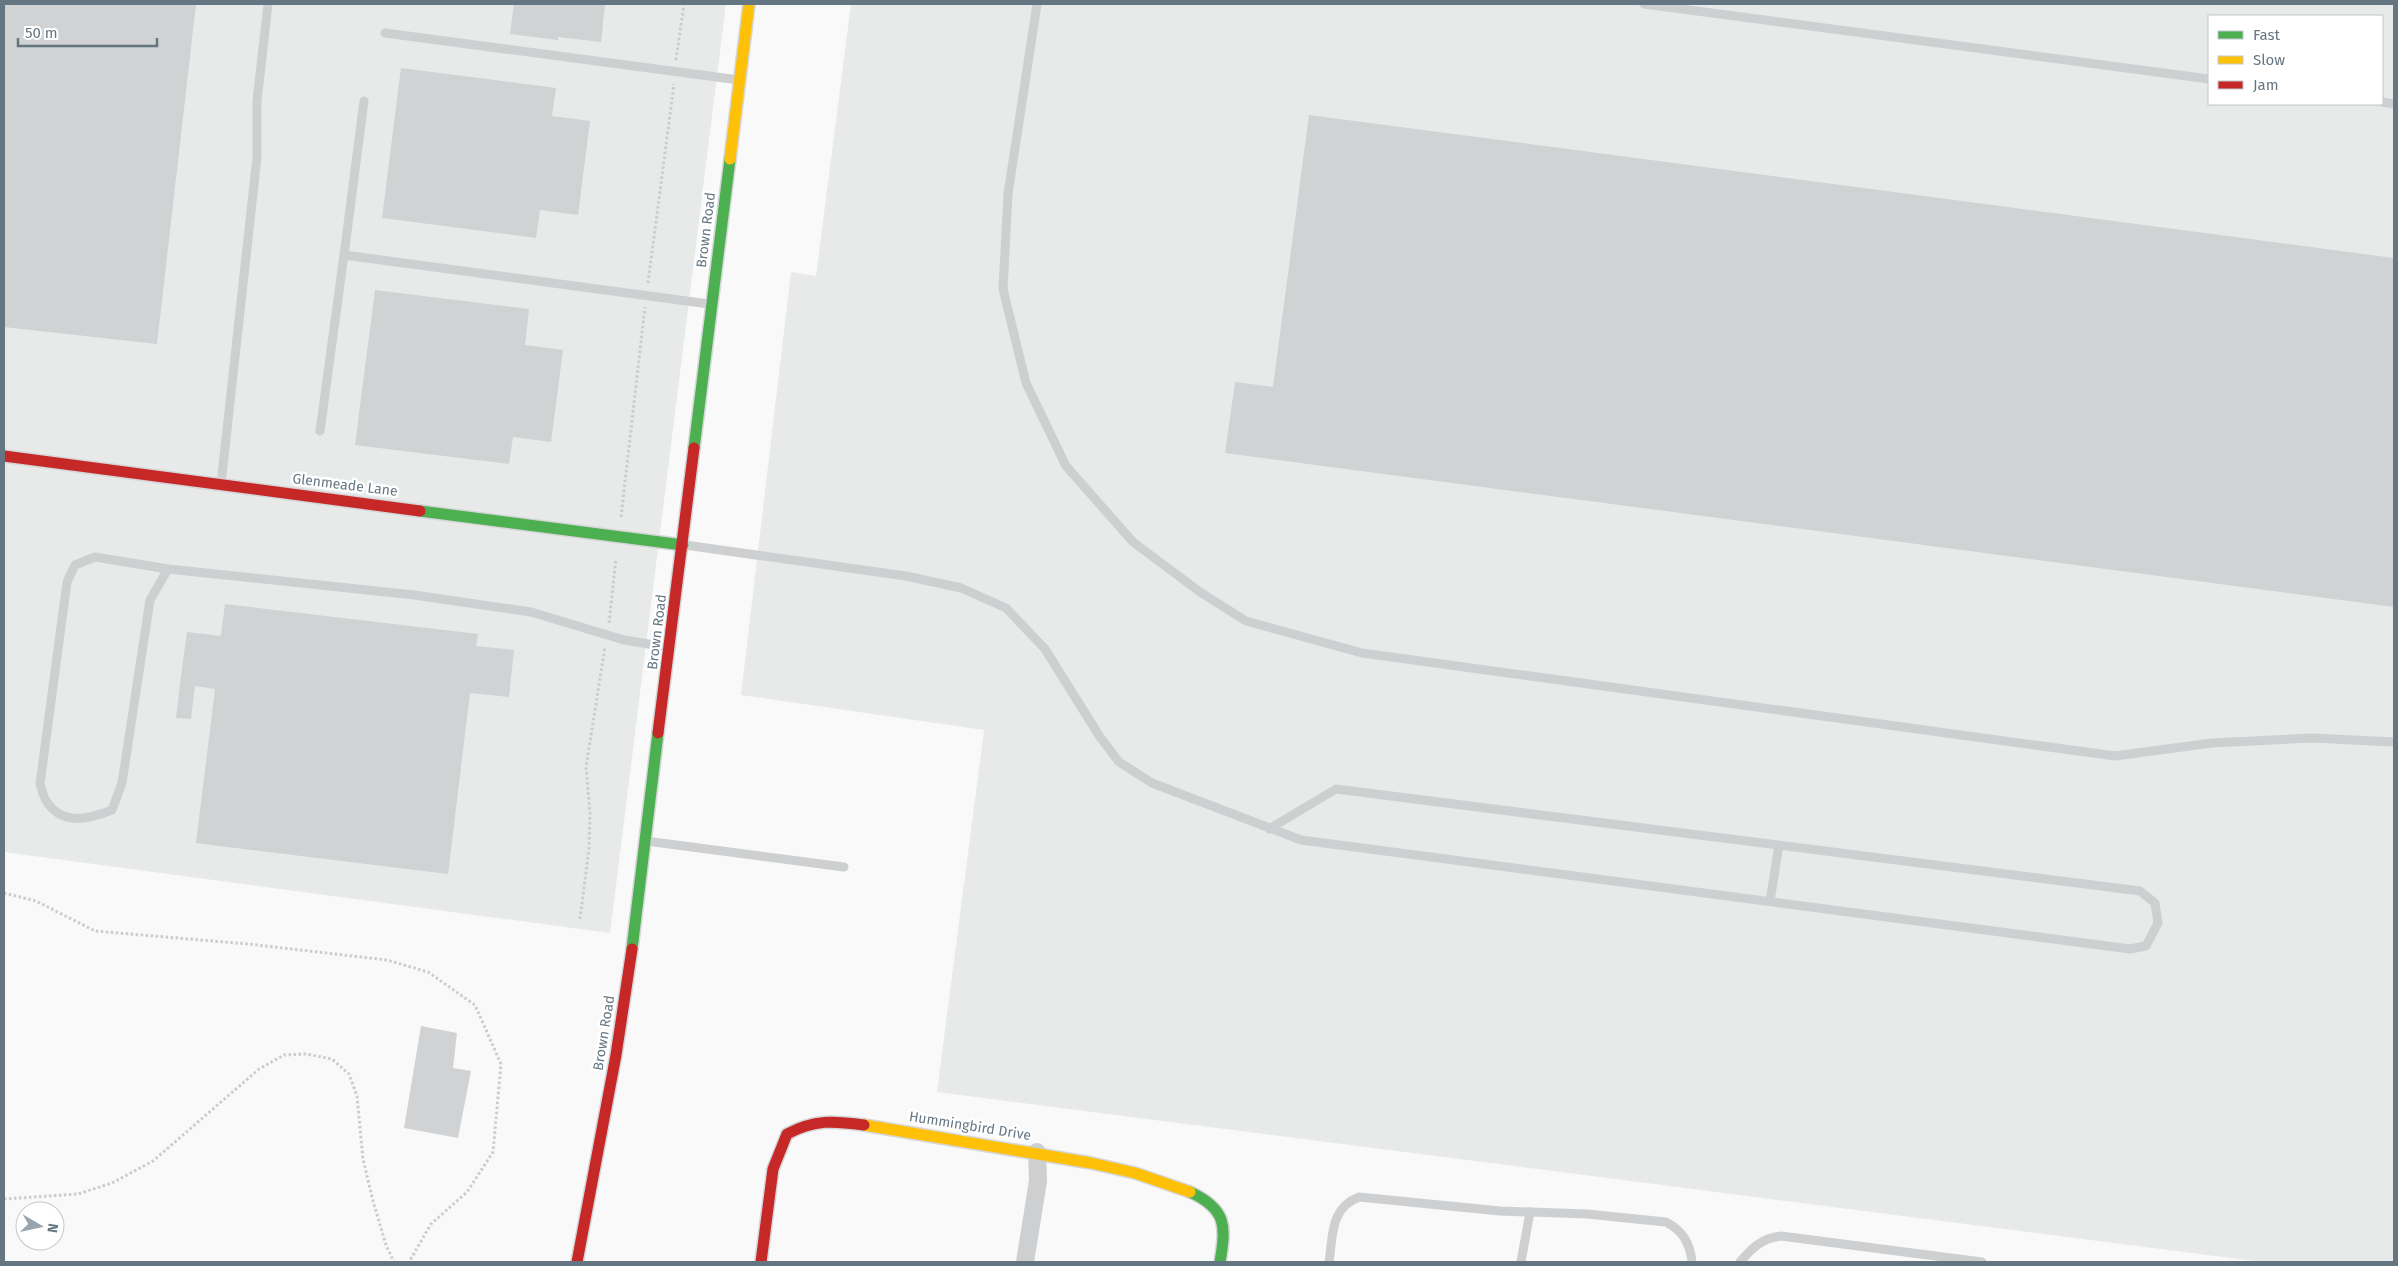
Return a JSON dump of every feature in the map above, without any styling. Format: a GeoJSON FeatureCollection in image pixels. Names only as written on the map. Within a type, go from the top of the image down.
{"type":"FeatureCollection","features":[{"type":"Feature","properties":{"kind":"street","name":"Brown Road"},"geometry":{"type":"LineString","coordinates":[[577,1262],[616,1055],[646,841],[749,4]]}},
{"type":"Feature","properties":{"kind":"street","name":"Glenmeade Lane"},"geometry":{"type":"LineString","coordinates":[[4,456],[683,545]]}},
{"type":"Feature","properties":{"kind":"street","name":"Hummingbird Drive"},"geometry":{"type":"LineString","coordinates":[[761,1262],[773,1170],[787,1134],[806,1124],[835,1121],[1096,1163],[1170,1184],[1204,1197],[1220,1214],[1223,1236],[1220,1262]]}},
{"type":"Feature","properties":{"kind":"street"},"geometry":{"type":"LineString","coordinates":[[1025,1262],[1038,1181],[1037,1152]]}},
{"type":"Feature","properties":{"kind":"lane"},"geometry":{"type":"LineString","coordinates":[[221,484],[257,157],[257,101],[268,4]]}},
{"type":"Feature","properties":{"kind":"lane"},"geometry":{"type":"LineString","coordinates":[[1037,4],[1008,194],[1003,289],[1026,383],[1066,466],[1133,542],[1200,592],[1246,621],[1362,653],[2114,756],[2230,742],[2312,738],[2394,742]]}},
{"type":"Feature","properties":{"kind":"lane"},"geometry":{"type":"LineString","coordinates":[[1644,4],[2208,79]]}},
{"type":"Feature","properties":{"kind":"lane"},"geometry":{"type":"LineString","coordinates":[[385,33],[739,80]]}},
{"type":"Feature","properties":{"kind":"lane"},"geometry":{"type":"LineString","coordinates":[[320,432],[364,100]]}},
{"type":"Feature","properties":{"kind":"lane"},"geometry":{"type":"LineString","coordinates":[[344,255],[712,305]]}},
{"type":"Feature","properties":{"kind":"lane"},"geometry":{"type":"LineString","coordinates":[[683,545],[906,576],[961,588],[1006,608],[1045,649],[1100,737],[1119,762],[1152,783],[1268,829],[1301,840],[2130,949],[2146,946],[2158,923],[2155,903],[2140,891],[1336,789],[1268,829]]}},
{"type":"Feature","properties":{"kind":"lane"},"geometry":{"type":"LineString","coordinates":[[168,569],[150,600],[122,783],[112,810],[89,819],[64,817],[47,802],[40,784],[67,582],[75,565],[95,557],[168,569],[469,602],[531,612],[607,634],[670,648]]}},
{"type":"Feature","properties":{"kind":"lane"},"geometry":{"type":"LineString","coordinates":[[646,841],[844,867]]}},
{"type":"Feature","properties":{"kind":"lane"},"geometry":{"type":"LineString","coordinates":[[1770,901],[1779,846]]}},
{"type":"Feature","properties":{"kind":"lane"},"geometry":{"type":"LineString","coordinates":[[1329,1262],[1339,1211],[1346,1202],[1359,1197],[1530,1212],[1587,1214],[1666,1222],[1677,1228],[1685,1236],[1691,1252],[1692,1262]]}},
{"type":"Feature","properties":{"kind":"lane"},"geometry":{"type":"LineString","coordinates":[[1521,1262],[1530,1212]]}},
{"type":"Feature","properties":{"kind":"lane"},"geometry":{"type":"LineString","coordinates":[[1740,1262],[1753,1247],[1770,1237],[1781,1236],[1926,1258],[1982,1262]]}},
{"type":"Feature","properties":{"kind":"path"},"geometry":{"type":"LineString","coordinates":[[580,919],[589,848],[590,814],[586,767],[614,589],[618,536],[646,295],[684,4]]}},
{"type":"Feature","properties":{"kind":"path"},"geometry":{"type":"LineString","coordinates":[[4,893],[36,900],[95,931],[248,944],[387,960],[428,972],[475,1005],[501,1064],[493,1152],[467,1192],[431,1224],[408,1262]]}},
{"type":"Feature","properties":{"kind":"path"},"geometry":{"type":"LineString","coordinates":[[4,1199],[78,1194],[112,1183],[153,1160],[258,1069],[284,1055],[306,1054],[332,1059],[349,1074],[357,1096],[364,1159],[373,1201],[386,1245],[394,1262]]}},
{"type":"Feature","properties":{"kind":"shaded area"},"geometry":{"type":"Polygon","coordinates":[[[4,4],[726,4],[610,933],[4,852],[4,4]]]}},
{"type":"Feature","properties":{"kind":"shaded area"},"geometry":{"type":"Polygon","coordinates":[[[851,4],[2394,4],[2394,1262],[2262,1262],[937,1092],[984,730],[741,695],[791,272],[816,276],[851,4]]]}},
{"type":"Feature","properties":{"kind":"building"},"geometry":{"type":"Polygon","coordinates":[[[4,4],[196,4],[157,344],[4,327],[4,4]]]}},
{"type":"Feature","properties":{"kind":"building"},"geometry":{"type":"Polygon","coordinates":[[[514,4],[605,4],[601,42],[558,37],[558,40],[510,34],[514,4]]]}},
{"type":"Feature","properties":{"kind":"building"},"geometry":{"type":"Polygon","coordinates":[[[401,68],[556,88],[552,116],[590,121],[578,215],[540,210],[536,238],[382,218],[401,68]]]}},
{"type":"Feature","properties":{"kind":"building"},"geometry":{"type":"Polygon","coordinates":[[[1309,115],[2394,258],[2394,607],[1225,453],[1235,382],[1273,387],[1309,115]]]}},
{"type":"Feature","properties":{"kind":"building"},"geometry":{"type":"Polygon","coordinates":[[[375,290],[529,309],[525,345],[563,350],[551,442],[513,437],[509,464],[355,445],[375,290]]]}},
{"type":"Feature","properties":{"kind":"building"},"geometry":{"type":"Polygon","coordinates":[[[225,604],[478,634],[476,646],[514,650],[509,697],[470,693],[448,874],[196,843],[215,689],[195,686],[191,719],[176,718],[180,684],[187,632],[221,636],[225,604]]]}},
{"type":"Feature","properties":{"kind":"building"},"geometry":{"type":"Polygon","coordinates":[[[421,1026],[457,1033],[453,1068],[471,1071],[458,1138],[404,1128],[421,1026]]]}},
{"type":"Feature","properties":{"kind":"traffic: fast"},"geometry":{"type":"LineString","coordinates":[[694,448],[730,159]]}},
{"type":"Feature","properties":{"kind":"traffic: fast"},"geometry":{"type":"LineString","coordinates":[[420,511],[683,545]]}},
{"type":"Feature","properties":{"kind":"traffic: fast"},"geometry":{"type":"LineString","coordinates":[[632,949],[658,733]]}},
{"type":"Feature","properties":{"kind":"traffic: fast"},"geometry":{"type":"LineString","coordinates":[[1190,1192],[1211,1205],[1221,1220],[1223,1238],[1220,1262]]}},
{"type":"Feature","properties":{"kind":"traffic: slow"},"geometry":{"type":"LineString","coordinates":[[730,159],[749,4]]}},
{"type":"Feature","properties":{"kind":"traffic: slow"},"geometry":{"type":"LineString","coordinates":[[864,1125],[1091,1163],[1135,1173],[1190,1192]]}},
{"type":"Feature","properties":{"kind":"traffic: jam"},"geometry":{"type":"LineString","coordinates":[[658,733],[694,448]]}},
{"type":"Feature","properties":{"kind":"traffic: jam"},"geometry":{"type":"LineString","coordinates":[[4,456],[420,511]]}},
{"type":"Feature","properties":{"kind":"traffic: jam"},"geometry":{"type":"LineString","coordinates":[[577,1262],[616,1055],[632,949]]}},
{"type":"Feature","properties":{"kind":"traffic: jam"},"geometry":{"type":"LineString","coordinates":[[761,1262],[773,1169],[787,1134],[797,1129],[825,1122],[864,1125]]}}]}
